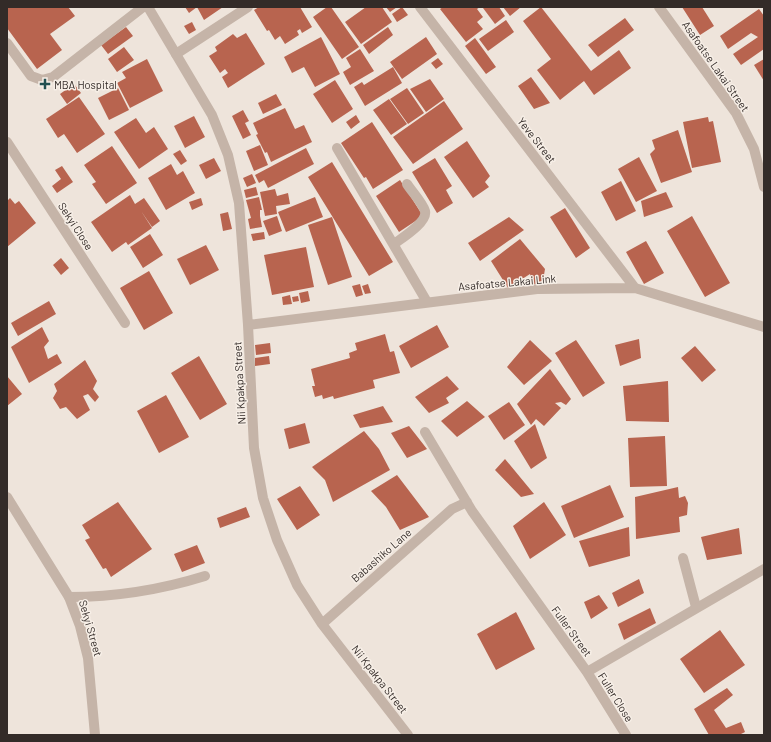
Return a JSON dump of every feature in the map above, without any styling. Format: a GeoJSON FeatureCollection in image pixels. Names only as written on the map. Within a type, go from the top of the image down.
{"type":"FeatureCollection","features":[{"type":"Feature","properties":{"kind":"street"},"geometry":{"type":"LineString","coordinates":[[7,43],[31,76],[42,80],[53,77],[143,7]]}},
{"type":"Feature","properties":{"kind":"street","name":"Nii Kpakpa Street"},"geometry":{"type":"LineString","coordinates":[[148,7],[212,115],[228,155],[238,202],[248,325],[254,448],[263,498],[277,540],[297,585],[322,624],[408,735]]}},
{"type":"Feature","properties":{"kind":"street"},"geometry":{"type":"LineString","coordinates":[[176,54],[248,7]]}},
{"type":"Feature","properties":{"kind":"street","name":"Yeve Street"},"geometry":{"type":"LineString","coordinates":[[420,7],[635,288]]}},
{"type":"Feature","properties":{"kind":"street","name":"Asafoatse Lakai Street"},"geometry":{"type":"LineString","coordinates":[[659,7],[736,113],[754,150],[764,187]]}},
{"type":"Feature","properties":{"kind":"street","name":"Sekyi Close"},"geometry":{"type":"LineString","coordinates":[[7,142],[124,323]]}},
{"type":"Feature","properties":{"kind":"street"},"geometry":{"type":"LineString","coordinates":[[337,148],[428,302]]}},
{"type":"Feature","properties":{"kind":"street"},"geometry":{"type":"LineString","coordinates":[[394,244],[422,222],[425,216],[425,211],[407,184]]}},
{"type":"Feature","properties":{"kind":"street","name":"Asafoatse Lakai Link"},"geometry":{"type":"LineString","coordinates":[[248,325],[537,289],[635,288],[764,327]]}},
{"type":"Feature","properties":{"kind":"street","name":"Fuller Street"},"geometry":{"type":"LineString","coordinates":[[425,432],[462,503],[472,511],[587,672],[696,607],[764,569]]}},
{"type":"Feature","properties":{"kind":"street","name":"Sekyi Street"},"geometry":{"type":"LineString","coordinates":[[7,497],[70,597],[80,626],[88,658],[95,735]]}},
{"type":"Feature","properties":{"kind":"street","name":"Babashiko Lane"},"geometry":{"type":"LineString","coordinates":[[322,624],[462,503]]}},
{"type":"Feature","properties":{"kind":"street"},"geometry":{"type":"LineString","coordinates":[[683,558],[696,607]]}},
{"type":"Feature","properties":{"kind":"street"},"geometry":{"type":"LineString","coordinates":[[70,597],[125,595],[172,586],[205,576]]}},
{"type":"Feature","properties":{"kind":"street","name":"Fuller Close"},"geometry":{"type":"LineString","coordinates":[[587,672],[626,735]]}},
{"type":"Feature","properties":{"kind":"building"},"geometry":{"type":"Polygon","coordinates":[[[7,7],[68,7],[75,16],[50,34],[62,50],[37,69],[7,28],[7,7]]]}},
{"type":"Feature","properties":{"kind":"building"},"geometry":{"type":"Polygon","coordinates":[[[185,7],[197,7],[189,13],[185,7]]]}},
{"type":"Feature","properties":{"kind":"building"},"geometry":{"type":"Polygon","coordinates":[[[197,7],[223,7],[204,20],[197,7]]]}},
{"type":"Feature","properties":{"kind":"building"},"geometry":{"type":"Polygon","coordinates":[[[259,7],[300,7],[312,27],[302,33],[300,29],[297,31],[299,35],[285,44],[280,36],[275,40],[269,30],[267,31],[254,10],[259,7]]]}},
{"type":"Feature","properties":{"kind":"building"},"geometry":{"type":"Polygon","coordinates":[[[327,7],[331,7],[359,47],[342,59],[313,17],[327,7]]]}},
{"type":"Feature","properties":{"kind":"building"},"geometry":{"type":"Polygon","coordinates":[[[366,7],[382,7],[392,22],[361,44],[345,22],[366,7]]]}},
{"type":"Feature","properties":{"kind":"building"},"geometry":{"type":"Polygon","coordinates":[[[386,7],[397,7],[390,12],[386,7]]]}},
{"type":"Feature","properties":{"kind":"building"},"geometry":{"type":"Polygon","coordinates":[[[402,7],[408,15],[397,22],[392,14],[402,7]]]}},
{"type":"Feature","properties":{"kind":"building"},"geometry":{"type":"Polygon","coordinates":[[[443,7],[480,7],[477,9],[483,17],[477,22],[483,29],[466,42],[440,9],[443,7]]]}},
{"type":"Feature","properties":{"kind":"building"},"geometry":{"type":"Polygon","coordinates":[[[499,7],[505,16],[495,24],[483,8],[499,7]]]}},
{"type":"Feature","properties":{"kind":"building"},"geometry":{"type":"Polygon","coordinates":[[[503,7],[521,7],[510,16],[503,7]]]}},
{"type":"Feature","properties":{"kind":"building"},"geometry":{"type":"Polygon","coordinates":[[[541,7],[591,71],[619,50],[631,68],[594,95],[584,81],[560,100],[537,70],[551,59],[523,21],[541,7]]]}},
{"type":"Feature","properties":{"kind":"building"},"geometry":{"type":"Polygon","coordinates":[[[682,7],[702,7],[714,26],[700,35],[682,7]]]}},
{"type":"Feature","properties":{"kind":"building"},"geometry":{"type":"Polygon","coordinates":[[[759,9],[764,16],[764,49],[741,65],[733,54],[758,37],[751,33],[728,49],[720,36],[759,9]]]}},
{"type":"Feature","properties":{"kind":"building"},"geometry":{"type":"Polygon","coordinates":[[[625,18],[634,30],[598,57],[588,45],[625,18]]]}},
{"type":"Feature","properties":{"kind":"building"},"geometry":{"type":"Polygon","coordinates":[[[506,20],[514,32],[488,51],[479,39],[506,20]]]}},
{"type":"Feature","properties":{"kind":"building"},"geometry":{"type":"Polygon","coordinates":[[[192,22],[196,30],[189,34],[184,26],[192,22]]]}},
{"type":"Feature","properties":{"kind":"building"},"geometry":{"type":"Polygon","coordinates":[[[126,27],[133,36],[108,54],[101,45],[126,27]]]}},
{"type":"Feature","properties":{"kind":"building"},"geometry":{"type":"Polygon","coordinates":[[[388,27],[393,35],[369,54],[363,45],[388,27]]]}},
{"type":"Feature","properties":{"kind":"building"},"geometry":{"type":"Polygon","coordinates":[[[246,33],[265,64],[228,88],[222,77],[228,73],[225,69],[220,73],[209,56],[217,51],[215,47],[233,34],[237,38],[246,33]]]}},
{"type":"Feature","properties":{"kind":"building"},"geometry":{"type":"Polygon","coordinates":[[[321,37],[340,74],[315,87],[304,67],[292,73],[284,57],[321,37]]]}},
{"type":"Feature","properties":{"kind":"building"},"geometry":{"type":"Polygon","coordinates":[[[426,37],[437,54],[402,79],[390,62],[426,37]]]}},
{"type":"Feature","properties":{"kind":"building"},"geometry":{"type":"Polygon","coordinates":[[[475,38],[496,67],[486,74],[465,46],[475,38]]]}},
{"type":"Feature","properties":{"kind":"building"},"geometry":{"type":"Polygon","coordinates":[[[124,47],[134,60],[117,72],[108,59],[124,47]]]}},
{"type":"Feature","properties":{"kind":"building"},"geometry":{"type":"Polygon","coordinates":[[[360,49],[374,71],[350,85],[343,72],[351,67],[346,58],[360,49]]]}},
{"type":"Feature","properties":{"kind":"building"},"geometry":{"type":"Polygon","coordinates":[[[438,58],[443,64],[436,69],[431,63],[438,58]]]}},
{"type":"Feature","properties":{"kind":"building"},"geometry":{"type":"Polygon","coordinates":[[[147,59],[163,91],[130,108],[117,83],[126,78],[122,72],[147,59]]]}},
{"type":"Feature","properties":{"kind":"building"},"geometry":{"type":"Polygon","coordinates":[[[764,59],[764,81],[754,65],[764,59]]]}},
{"type":"Feature","properties":{"kind":"building"},"geometry":{"type":"Polygon","coordinates":[[[393,67],[402,83],[365,106],[354,87],[362,82],[364,85],[393,67]]]}},
{"type":"Feature","properties":{"kind":"building"},"geometry":{"type":"Polygon","coordinates":[[[531,77],[550,103],[534,109],[518,86],[531,77]]]}},
{"type":"Feature","properties":{"kind":"building"},"geometry":{"type":"Polygon","coordinates":[[[430,79],[444,99],[426,112],[410,89],[430,79]]]}},
{"type":"Feature","properties":{"kind":"building"},"geometry":{"type":"Polygon","coordinates":[[[335,80],[353,109],[332,123],[313,94],[335,80]]]}},
{"type":"Feature","properties":{"kind":"building"},"geometry":{"type":"Polygon","coordinates":[[[74,84],[81,93],[67,104],[60,94],[74,84]]]}},
{"type":"Feature","properties":{"kind":"building"},"geometry":{"type":"Polygon","coordinates":[[[118,88],[129,110],[109,120],[98,98],[118,88]]]}},
{"type":"Feature","properties":{"kind":"building"},"geometry":{"type":"Polygon","coordinates":[[[407,88],[424,113],[408,124],[390,99],[407,88]]]}},
{"type":"Feature","properties":{"kind":"building"},"geometry":{"type":"Polygon","coordinates":[[[276,94],[282,105],[263,114],[258,103],[276,94]]]}},
{"type":"Feature","properties":{"kind":"building"},"geometry":{"type":"Polygon","coordinates":[[[79,97],[105,134],[77,153],[64,134],[58,138],[46,119],[79,97]]]}},
{"type":"Feature","properties":{"kind":"building"},"geometry":{"type":"Polygon","coordinates":[[[389,99],[407,124],[391,135],[373,110],[389,99]]]}},
{"type":"Feature","properties":{"kind":"building"},"geometry":{"type":"Polygon","coordinates":[[[444,101],[463,129],[413,164],[393,137],[444,101]]]}},
{"type":"Feature","properties":{"kind":"building"},"geometry":{"type":"Polygon","coordinates":[[[285,108],[295,129],[304,125],[312,142],[271,162],[267,152],[265,153],[256,135],[258,134],[253,123],[285,108]]]}},
{"type":"Feature","properties":{"kind":"building"},"geometry":{"type":"Polygon","coordinates":[[[243,110],[249,121],[245,123],[251,135],[243,139],[232,116],[243,110]]]}},
{"type":"Feature","properties":{"kind":"building"},"geometry":{"type":"Polygon","coordinates":[[[356,115],[360,122],[351,129],[346,122],[356,115]]]}},
{"type":"Feature","properties":{"kind":"building"},"geometry":{"type":"Polygon","coordinates":[[[194,116],[205,137],[185,148],[174,126],[194,116]]]}},
{"type":"Feature","properties":{"kind":"building"},"geometry":{"type":"Polygon","coordinates":[[[708,117],[709,122],[713,121],[721,162],[692,168],[683,122],[708,117]]]}},
{"type":"Feature","properties":{"kind":"building"},"geometry":{"type":"Polygon","coordinates":[[[136,118],[146,133],[154,127],[168,149],[139,169],[114,132],[136,118]]]}},
{"type":"Feature","properties":{"kind":"building"},"geometry":{"type":"Polygon","coordinates":[[[372,122],[403,170],[373,189],[341,143],[372,122]]]}},
{"type":"Feature","properties":{"kind":"building"},"geometry":{"type":"Polygon","coordinates":[[[678,130],[692,172],[661,183],[650,154],[655,149],[652,140],[678,130]]]}},
{"type":"Feature","properties":{"kind":"building"},"geometry":{"type":"Polygon","coordinates":[[[467,141],[490,176],[485,182],[489,187],[473,198],[444,157],[467,141]]]}},
{"type":"Feature","properties":{"kind":"building"},"geometry":{"type":"Polygon","coordinates":[[[260,145],[268,165],[254,171],[246,151],[260,145]]]}},
{"type":"Feature","properties":{"kind":"building"},"geometry":{"type":"Polygon","coordinates":[[[112,146],[137,183],[106,204],[92,184],[96,182],[84,165],[112,146]]]}},
{"type":"Feature","properties":{"kind":"building"},"geometry":{"type":"Polygon","coordinates":[[[306,148],[314,164],[268,188],[264,180],[259,183],[255,175],[306,148]]]}},
{"type":"Feature","properties":{"kind":"building"},"geometry":{"type":"Polygon","coordinates":[[[180,150],[187,161],[181,165],[173,154],[180,150]]]}},
{"type":"Feature","properties":{"kind":"building"},"geometry":{"type":"Polygon","coordinates":[[[639,157],[657,191],[636,202],[618,169],[639,157]]]}},
{"type":"Feature","properties":{"kind":"building"},"geometry":{"type":"Polygon","coordinates":[[[214,158],[221,171],[206,179],[199,165],[214,158]]]}},
{"type":"Feature","properties":{"kind":"building"},"geometry":{"type":"Polygon","coordinates":[[[435,158],[452,186],[446,190],[453,203],[437,213],[412,172],[435,158]]]}},
{"type":"Feature","properties":{"kind":"building"},"geometry":{"type":"Polygon","coordinates":[[[332,162],[393,262],[369,276],[308,177],[332,162]]]}},
{"type":"Feature","properties":{"kind":"building"},"geometry":{"type":"Polygon","coordinates":[[[171,164],[177,175],[183,171],[195,193],[166,210],[148,178],[171,164]]]}},
{"type":"Feature","properties":{"kind":"building"},"geometry":{"type":"Polygon","coordinates":[[[62,166],[73,182],[57,193],[52,186],[61,179],[55,170],[62,166]]]}},
{"type":"Feature","properties":{"kind":"building"},"geometry":{"type":"Polygon","coordinates":[[[252,174],[256,183],[247,187],[243,178],[252,174]]]}},
{"type":"Feature","properties":{"kind":"building"},"geometry":{"type":"Polygon","coordinates":[[[400,180],[423,216],[399,232],[376,196],[400,180]]]}},
{"type":"Feature","properties":{"kind":"building"},"geometry":{"type":"Polygon","coordinates":[[[621,181],[636,211],[616,221],[601,192],[621,181]]]}},
{"type":"Feature","properties":{"kind":"building"},"geometry":{"type":"Polygon","coordinates":[[[256,187],[258,195],[246,198],[244,190],[256,187]]]}},
{"type":"Feature","properties":{"kind":"building"},"geometry":{"type":"Polygon","coordinates":[[[275,189],[277,196],[288,193],[290,204],[276,206],[277,214],[265,216],[260,192],[275,189]]]}},
{"type":"Feature","properties":{"kind":"building"},"geometry":{"type":"Polygon","coordinates":[[[666,192],[673,207],[644,217],[641,201],[666,192]]]}},
{"type":"Feature","properties":{"kind":"building"},"geometry":{"type":"Polygon","coordinates":[[[130,195],[135,204],[144,198],[160,221],[152,227],[141,211],[152,228],[128,245],[126,242],[112,252],[91,222],[130,195]]]}},
{"type":"Feature","properties":{"kind":"building"},"geometry":{"type":"Polygon","coordinates":[[[259,197],[262,210],[260,210],[260,216],[262,227],[250,229],[248,219],[251,218],[246,200],[259,197]]]}},
{"type":"Feature","properties":{"kind":"building"},"geometry":{"type":"Polygon","coordinates":[[[315,197],[323,217],[286,232],[278,212],[315,197]]]}},
{"type":"Feature","properties":{"kind":"building"},"geometry":{"type":"Polygon","coordinates":[[[10,198],[15,204],[19,201],[36,223],[7,247],[7,201],[10,198]]]}},
{"type":"Feature","properties":{"kind":"building"},"geometry":{"type":"Polygon","coordinates":[[[201,198],[203,205],[192,210],[189,202],[201,198]]]}},
{"type":"Feature","properties":{"kind":"building"},"geometry":{"type":"Polygon","coordinates":[[[565,208],[590,248],[576,258],[550,217],[565,208]]]}},
{"type":"Feature","properties":{"kind":"building"},"geometry":{"type":"Polygon","coordinates":[[[228,212],[232,229],[223,231],[220,214],[228,212]]]}},
{"type":"Feature","properties":{"kind":"building"},"geometry":{"type":"Polygon","coordinates":[[[277,216],[282,231],[269,236],[263,221],[277,216]]]}},
{"type":"Feature","properties":{"kind":"building"},"geometry":{"type":"Polygon","coordinates":[[[692,216],[730,283],[705,297],[667,231],[692,216]]]}},
{"type":"Feature","properties":{"kind":"building"},"geometry":{"type":"Polygon","coordinates":[[[332,217],[352,277],[328,285],[308,225],[332,217]]]}},
{"type":"Feature","properties":{"kind":"building"},"geometry":{"type":"Polygon","coordinates":[[[509,217],[524,230],[480,261],[468,243],[509,217]]]}},
{"type":"Feature","properties":{"kind":"building"},"geometry":{"type":"Polygon","coordinates":[[[264,232],[265,239],[253,241],[251,234],[264,232]]]}},
{"type":"Feature","properties":{"kind":"building"},"geometry":{"type":"Polygon","coordinates":[[[150,234],[163,255],[143,268],[130,247],[150,234]]]}},
{"type":"Feature","properties":{"kind":"building"},"geometry":{"type":"Polygon","coordinates":[[[520,239],[545,269],[543,281],[533,285],[530,274],[508,288],[491,261],[520,239]]]}},
{"type":"Feature","properties":{"kind":"building"},"geometry":{"type":"Polygon","coordinates":[[[646,241],[664,273],[644,284],[626,252],[646,241]]]}},
{"type":"Feature","properties":{"kind":"building"},"geometry":{"type":"Polygon","coordinates":[[[206,245],[219,270],[190,285],[177,259],[206,245]]]}},
{"type":"Feature","properties":{"kind":"building"},"geometry":{"type":"Polygon","coordinates":[[[306,247],[314,287],[272,295],[264,255],[306,247]]]}},
{"type":"Feature","properties":{"kind":"building"},"geometry":{"type":"Polygon","coordinates":[[[61,258],[69,268],[61,275],[53,265],[61,258]]]}},
{"type":"Feature","properties":{"kind":"building"},"geometry":{"type":"Polygon","coordinates":[[[149,271],[173,313],[144,330],[120,288],[149,271]]]}},
{"type":"Feature","properties":{"kind":"building"},"geometry":{"type":"Polygon","coordinates":[[[360,284],[363,295],[356,297],[352,286],[360,284]]]}},
{"type":"Feature","properties":{"kind":"building"},"geometry":{"type":"Polygon","coordinates":[[[368,284],[371,293],[365,294],[362,286],[368,284]]]}},
{"type":"Feature","properties":{"kind":"building"},"geometry":{"type":"Polygon","coordinates":[[[308,291],[310,301],[301,303],[299,293],[308,291]]]}},
{"type":"Feature","properties":{"kind":"building"},"geometry":{"type":"Polygon","coordinates":[[[290,295],[292,304],[283,305],[282,297],[290,295]]]}},
{"type":"Feature","properties":{"kind":"building"},"geometry":{"type":"Polygon","coordinates":[[[298,296],[299,301],[293,302],[292,297],[298,296]]]}},
{"type":"Feature","properties":{"kind":"building"},"geometry":{"type":"Polygon","coordinates":[[[49,301],[56,314],[18,336],[11,323],[49,301]]]}},
{"type":"Feature","properties":{"kind":"building"},"geometry":{"type":"Polygon","coordinates":[[[437,325],[449,347],[411,368],[399,346],[437,325]]]}},
{"type":"Feature","properties":{"kind":"building"},"geometry":{"type":"Polygon","coordinates":[[[42,327],[49,341],[44,347],[48,359],[57,354],[62,363],[29,383],[11,347],[42,327]]]}},
{"type":"Feature","properties":{"kind":"building"},"geometry":{"type":"Polygon","coordinates":[[[385,334],[390,352],[394,351],[400,373],[373,380],[375,388],[334,399],[333,396],[323,399],[322,395],[315,397],[312,386],[315,386],[311,369],[350,358],[349,353],[357,350],[355,343],[385,334]]]}},
{"type":"Feature","properties":{"kind":"building"},"geometry":{"type":"Polygon","coordinates":[[[639,339],[641,358],[620,366],[615,345],[639,339]]]}},
{"type":"Feature","properties":{"kind":"building"},"geometry":{"type":"Polygon","coordinates":[[[530,340],[552,361],[524,385],[507,367],[530,340]]]}},
{"type":"Feature","properties":{"kind":"building"},"geometry":{"type":"Polygon","coordinates":[[[576,340],[605,383],[583,397],[555,353],[576,340]]]}},
{"type":"Feature","properties":{"kind":"building"},"geometry":{"type":"Polygon","coordinates":[[[270,343],[271,353],[256,355],[255,345],[270,343]]]}},
{"type":"Feature","properties":{"kind":"building"},"geometry":{"type":"Polygon","coordinates":[[[695,346],[716,370],[702,382],[681,358],[695,346]]]}},
{"type":"Feature","properties":{"kind":"building"},"geometry":{"type":"Polygon","coordinates":[[[199,356],[227,404],[200,420],[171,373],[199,356]]]}},
{"type":"Feature","properties":{"kind":"building"},"geometry":{"type":"Polygon","coordinates":[[[269,356],[270,364],[255,366],[255,358],[269,356]]]}},
{"type":"Feature","properties":{"kind":"building"},"geometry":{"type":"Polygon","coordinates":[[[85,360],[97,381],[93,389],[99,397],[95,402],[88,394],[83,396],[90,410],[77,419],[66,407],[60,409],[53,398],[57,391],[54,384],[85,360]]]}},
{"type":"Feature","properties":{"kind":"building"},"geometry":{"type":"Polygon","coordinates":[[[550,369],[571,399],[566,405],[561,402],[555,403],[561,408],[544,426],[536,419],[531,425],[517,404],[550,369]]]}},
{"type":"Feature","properties":{"kind":"building"},"geometry":{"type":"Polygon","coordinates":[[[7,376],[22,394],[7,406],[7,376]]]}},
{"type":"Feature","properties":{"kind":"building"},"geometry":{"type":"Polygon","coordinates":[[[447,376],[459,389],[446,398],[449,403],[429,413],[415,397],[447,376]]]}},
{"type":"Feature","properties":{"kind":"building"},"geometry":{"type":"Polygon","coordinates":[[[668,381],[669,422],[626,421],[623,386],[668,381]]]}},
{"type":"Feature","properties":{"kind":"building"},"geometry":{"type":"Polygon","coordinates":[[[166,395],[189,437],[159,453],[137,411],[166,395]]]}},
{"type":"Feature","properties":{"kind":"building"},"geometry":{"type":"Polygon","coordinates":[[[467,401],[485,417],[457,437],[441,421],[467,401]]]}},
{"type":"Feature","properties":{"kind":"building"},"geometry":{"type":"Polygon","coordinates":[[[509,402],[525,425],[504,440],[488,416],[509,402]]]}},
{"type":"Feature","properties":{"kind":"building"},"geometry":{"type":"Polygon","coordinates":[[[383,406],[393,422],[360,428],[353,415],[383,406]]]}},
{"type":"Feature","properties":{"kind":"building"},"geometry":{"type":"Polygon","coordinates":[[[305,423],[310,443],[289,449],[284,429],[305,423]]]}},
{"type":"Feature","properties":{"kind":"building"},"geometry":{"type":"Polygon","coordinates":[[[535,424],[547,458],[531,469],[514,441],[535,424]]]}},
{"type":"Feature","properties":{"kind":"building"},"geometry":{"type":"Polygon","coordinates":[[[409,426],[427,449],[407,458],[391,433],[409,426]]]}},
{"type":"Feature","properties":{"kind":"building"},"geometry":{"type":"Polygon","coordinates":[[[364,431],[379,449],[390,470],[333,502],[325,480],[312,467],[364,431]]]}},
{"type":"Feature","properties":{"kind":"building"},"geometry":{"type":"Polygon","coordinates":[[[665,436],[667,486],[630,487],[628,438],[665,436]]]}},
{"type":"Feature","properties":{"kind":"building"},"geometry":{"type":"Polygon","coordinates":[[[505,459],[534,494],[521,497],[495,470],[505,459]]]}},
{"type":"Feature","properties":{"kind":"building"},"geometry":{"type":"Polygon","coordinates":[[[397,475],[429,517],[400,530],[386,507],[371,491],[397,475]]]}},
{"type":"Feature","properties":{"kind":"building"},"geometry":{"type":"Polygon","coordinates":[[[610,485],[624,517],[574,538],[561,506],[610,485]]]}},
{"type":"Feature","properties":{"kind":"building"},"geometry":{"type":"Polygon","coordinates":[[[300,486],[320,515],[297,530],[277,499],[300,486]]]}},
{"type":"Feature","properties":{"kind":"building"},"geometry":{"type":"Polygon","coordinates":[[[678,487],[679,498],[685,496],[688,503],[687,515],[679,517],[680,532],[636,539],[635,497],[678,487]]]}},
{"type":"Feature","properties":{"kind":"building"},"geometry":{"type":"Polygon","coordinates":[[[118,502],[152,549],[111,577],[106,568],[103,569],[85,540],[90,538],[82,525],[118,502]]]}},
{"type":"Feature","properties":{"kind":"building"},"geometry":{"type":"Polygon","coordinates":[[[544,502],[566,535],[530,559],[513,526],[544,502]]]}},
{"type":"Feature","properties":{"kind":"building"},"geometry":{"type":"Polygon","coordinates":[[[246,507],[250,517],[220,528],[217,518],[246,507]]]}},
{"type":"Feature","properties":{"kind":"building"},"geometry":{"type":"Polygon","coordinates":[[[629,527],[630,556],[589,567],[579,541],[629,527]]]}},
{"type":"Feature","properties":{"kind":"building"},"geometry":{"type":"Polygon","coordinates":[[[739,528],[742,554],[707,560],[701,537],[739,528]]]}},
{"type":"Feature","properties":{"kind":"building"},"geometry":{"type":"Polygon","coordinates":[[[197,545],[205,563],[182,572],[174,554],[197,545]]]}},
{"type":"Feature","properties":{"kind":"building"},"geometry":{"type":"Polygon","coordinates":[[[639,579],[644,593],[618,607],[612,593],[639,579]]]}},
{"type":"Feature","properties":{"kind":"building"},"geometry":{"type":"Polygon","coordinates":[[[599,595],[608,608],[591,619],[584,602],[599,595]]]}},
{"type":"Feature","properties":{"kind":"building"},"geometry":{"type":"Polygon","coordinates":[[[650,608],[656,623],[624,640],[618,624],[650,608]]]}},
{"type":"Feature","properties":{"kind":"building"},"geometry":{"type":"Polygon","coordinates":[[[516,612],[535,649],[496,670],[477,634],[516,612]]]}},
{"type":"Feature","properties":{"kind":"building"},"geometry":{"type":"Polygon","coordinates":[[[720,630],[745,665],[704,693],[680,659],[720,630]]]}},
{"type":"Feature","properties":{"kind":"building"},"geometry":{"type":"Polygon","coordinates":[[[727,688],[733,695],[714,710],[726,728],[741,722],[745,732],[739,735],[709,735],[694,709],[727,688]]]}},
{"type":"Feature","properties":{"kind":"place","name":"MBA Hospital"},"geometry":{"type":"Point","coordinates":[45,84]}}]}
